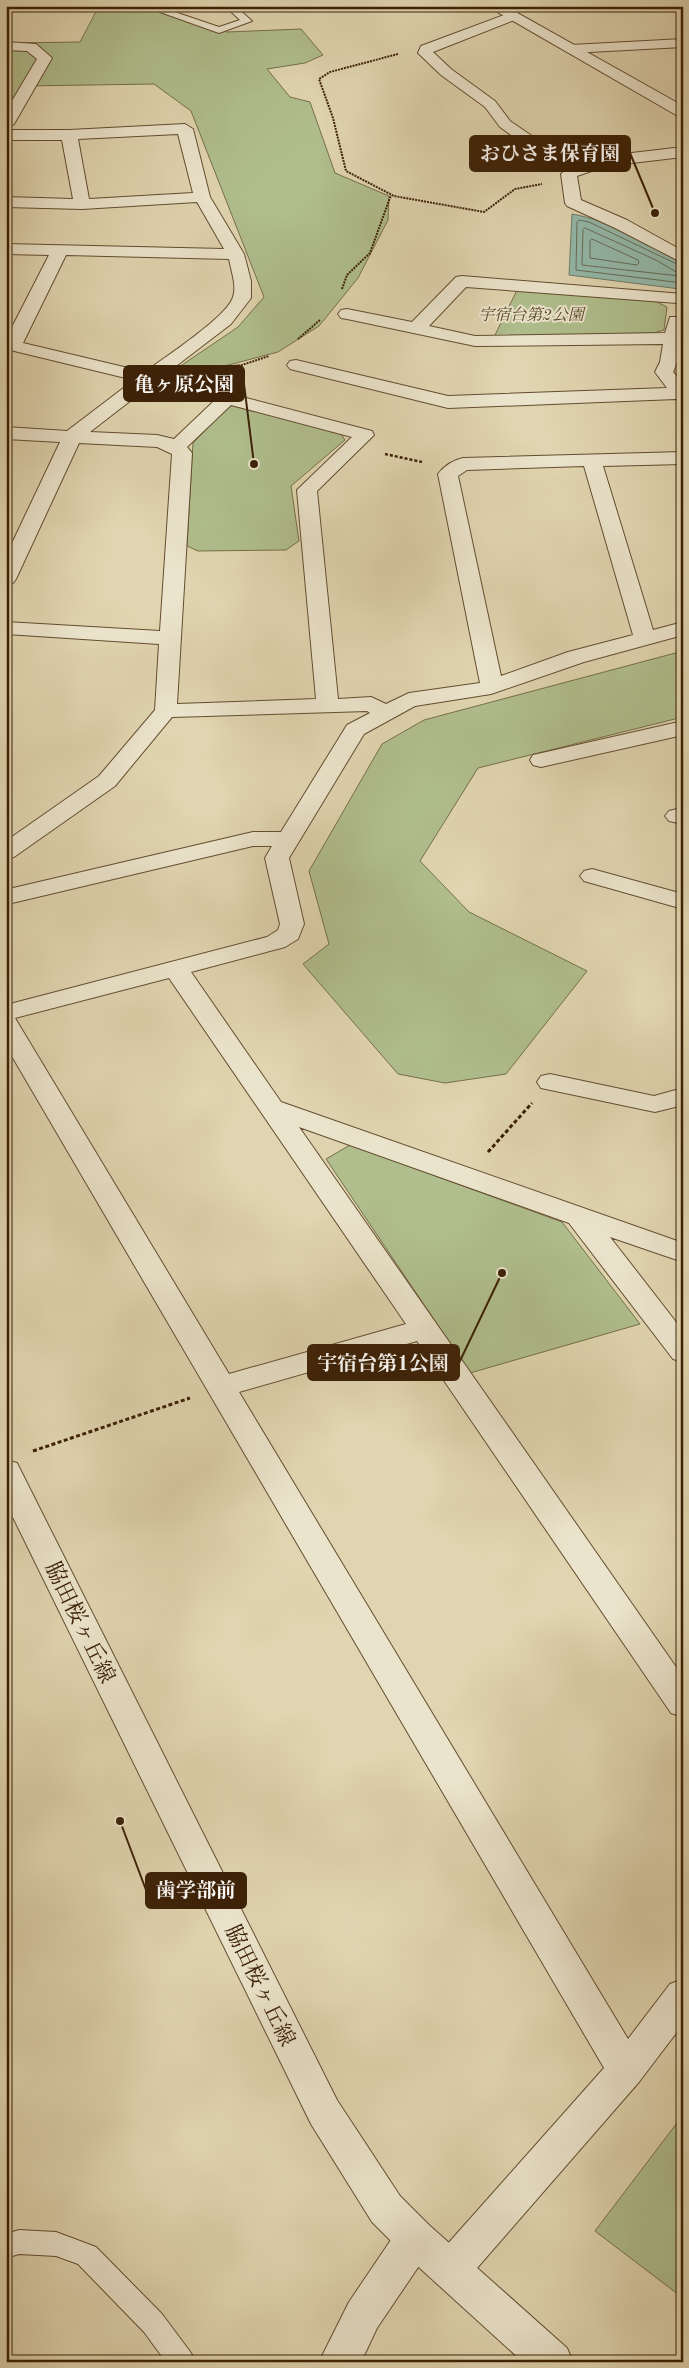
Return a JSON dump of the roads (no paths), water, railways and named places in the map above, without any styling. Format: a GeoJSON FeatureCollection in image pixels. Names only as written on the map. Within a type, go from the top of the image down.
{"type":"FeatureCollection","features":[{"type":"Feature","properties":{"kind":"street"},"geometry":{"type":"LineString","coordinates":[[494,6],[671,105],[683,114]]}},
{"type":"Feature","properties":{"kind":"street"},"geometry":{"type":"LineString","coordinates":[[512,16],[426,49],[425,53],[446,72],[490,104],[505,124],[545,152],[582,167]]}},
{"type":"Feature","properties":{"kind":"street"},"geometry":{"type":"LineString","coordinates":[[572,49],[683,43]]}},
{"type":"Feature","properties":{"kind":"street"},"geometry":{"type":"LineString","coordinates":[[6,46],[31,47],[45,58],[6,124]]}},
{"type":"Feature","properties":{"kind":"street"},"geometry":{"type":"LineString","coordinates":[[6,135],[69,135],[185,129],[202,197],[236,254],[242,281],[242,298],[225,320],[72,436],[6,579]]}},
{"type":"Feature","properties":{"kind":"street"},"geometry":{"type":"LineString","coordinates":[[69,135],[82,204]]}},
{"type":"Feature","properties":{"kind":"street"},"geometry":{"type":"LineString","coordinates":[[683,152],[582,167],[575,169],[569,174],[573,202],[621,224],[683,258]]}},
{"type":"Feature","properties":{"kind":"street"},"geometry":{"type":"LineString","coordinates":[[6,202],[82,204],[202,197]]}},
{"type":"Feature","properties":{"kind":"street"},"geometry":{"type":"LineString","coordinates":[[6,249],[236,254]]}},
{"type":"Feature","properties":{"kind":"street"},"geometry":{"type":"LineString","coordinates":[[60,250],[10,344],[149,378],[365,435],[307,490],[328,706]]}},
{"type":"Feature","properties":{"kind":"street"},"geometry":{"type":"LineString","coordinates":[[416,329],[462,281],[680,294],[674,338],[669,362],[664,372],[682,394]]}},
{"type":"Feature","properties":{"kind":"street"},"geometry":{"type":"LineString","coordinates":[[348,314],[475,342],[674,338]]}},
{"type":"Feature","properties":{"kind":"street"},"geometry":{"type":"LineString","coordinates":[[296,366],[448,402],[682,394]]}},
{"type":"Feature","properties":{"kind":"street"},"geometry":{"type":"LineString","coordinates":[[177,446],[227,399]]}},
{"type":"Feature","properties":{"kind":"street"},"geometry":{"type":"LineString","coordinates":[[6,433],[157,441],[177,446],[182,453],[166,711],[106,781],[6,852]]}},
{"type":"Feature","properties":{"kind":"street"},"geometry":{"type":"LineString","coordinates":[[492,686],[448,474],[463,464],[683,458]]}},
{"type":"Feature","properties":{"kind":"street"},"geometry":{"type":"LineString","coordinates":[[592,460],[645,639]]}},
{"type":"Feature","properties":{"kind":"street"},"geometry":{"type":"LineString","coordinates":[[6,628],[170,638]]}},
{"type":"Feature","properties":{"kind":"street"},"geometry":{"type":"LineString","coordinates":[[6,1013],[276,942],[289,934],[292,924],[277,858],[355,730],[409,700],[492,686],[576,657],[683,628]]}},
{"type":"Feature","properties":{"kind":"street"},"geometry":{"type":"LineString","coordinates":[[166,711],[372,704],[387,713]]}},
{"type":"Feature","properties":{"kind":"street"},"geometry":{"type":"LineString","coordinates":[[541,760],[683,728]]}},
{"type":"Feature","properties":{"kind":"street"},"geometry":{"type":"LineString","coordinates":[[6,894],[12,896],[253,839],[290,839]]}},
{"type":"Feature","properties":{"kind":"street"},"geometry":{"type":"LineString","coordinates":[[592,876],[683,902]]}},
{"type":"Feature","properties":{"kind":"street"},"geometry":{"type":"LineString","coordinates":[[176,969],[683,1704]]}},
{"type":"Feature","properties":{"kind":"street"},"geometry":{"type":"LineString","coordinates":[[6,1024],[220,1388],[626,2070]]}},
{"type":"Feature","properties":{"kind":"street"},"geometry":{"type":"LineString","coordinates":[[550,1082],[655,1104],[683,1096]]}},
{"type":"Feature","properties":{"kind":"street"},"geometry":{"type":"LineString","coordinates":[[272,1108],[683,1253]]}},
{"type":"Feature","properties":{"kind":"street"},"geometry":{"type":"LineString","coordinates":[[578,1215],[683,1352]]}},
{"type":"Feature","properties":{"kind":"street"},"geometry":{"type":"LineString","coordinates":[[220,1388],[423,1329]]}},
{"type":"Feature","properties":{"kind":"street","name":"脇田桜ヶ丘線"},"geometry":{"type":"LineString","coordinates":[[15,1462],[324,2112],[386,2209],[415,2238],[553,2362]]}},
{"type":"Feature","properties":{"kind":"street"},"geometry":{"type":"LineString","coordinates":[[450,2270],[626,2070],[683,1995]]}},
{"type":"Feature","properties":{"kind":"street"},"geometry":{"type":"LineString","coordinates":[[339,2362],[363,2315],[415,2238]]}},
{"type":"Feature","properties":{"kind":"lane"},"geometry":{"type":"LineString","coordinates":[[148,6],[219,30],[247,21],[230,7]]}},
{"type":"Feature","properties":{"kind":"lane"},"geometry":{"type":"LineString","coordinates":[[6,2246],[20,2242],[56,2244],[87,2255],[153,2323],[182,2362]]}},
{"type":"Feature","properties":{"kind":"water"},"geometry":{"type":"Polygon","coordinates":[[[572,214],[615,227],[683,263],[683,286],[680,289],[569,275],[572,214]]]}},
{"type":"Feature","properties":{"kind":"place","name":"おひさま保育園"},"geometry":{"type":"Point","coordinates":[655,213]}},
{"type":"Feature","properties":{"kind":"place","name":"亀ヶ原公園"},"geometry":{"type":"Point","coordinates":[254,464]}},
{"type":"Feature","properties":{"kind":"place","name":"宇宿台第1公園"},"geometry":{"type":"Point","coordinates":[502,1273]}},
{"type":"Feature","properties":{"kind":"place","name":"歯学部前"},"geometry":{"type":"Point","coordinates":[120,1821]}},
{"type":"Feature","properties":{"kind":"park label","name":"宇宿台第2公園"},"geometry":{"type":"Point","coordinates":[531,314]}}]}
